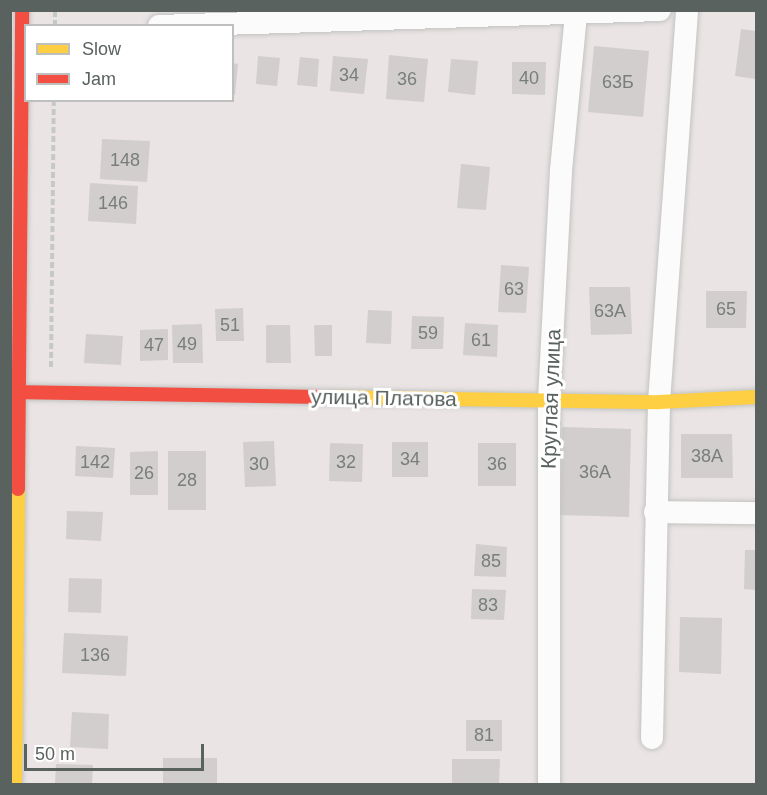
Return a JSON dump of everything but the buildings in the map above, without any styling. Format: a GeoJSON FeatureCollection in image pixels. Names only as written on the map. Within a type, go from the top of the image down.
{"type":"FeatureCollection","features":[{"type":"Feature","properties":{"kind":"street"},"geometry":{"type":"LineString","coordinates":[[228,24],[660,10]]}},
{"type":"Feature","properties":{"kind":"street"},"geometry":{"type":"LineString","coordinates":[[652,738],[659,402],[687,10]]}},
{"type":"Feature","properties":{"kind":"street","name":"Круглая улица"},"geometry":{"type":"LineString","coordinates":[[549,784],[549,400],[561,170],[576,14]]}},
{"type":"Feature","properties":{"kind":"street"},"geometry":{"type":"LineString","coordinates":[[15,784],[13,392],[23,24]]}},
{"type":"Feature","properties":{"kind":"street","name":"улица Платова"},"geometry":{"type":"LineString","coordinates":[[13,392],[659,402],[756,397]]}},
{"type":"Feature","properties":{"kind":"street"},"geometry":{"type":"LineString","coordinates":[[655,512],[756,513]]}},
{"type":"Feature","properties":{"kind":"traffic: slow"},"geometry":{"type":"LineString","coordinates":[[323,397],[659,402],[756,397]]}},
{"type":"Feature","properties":{"kind":"traffic: slow"},"geometry":{"type":"LineString","coordinates":[[15,784],[18,489]]}},
{"type":"Feature","properties":{"kind":"traffic: jam"},"geometry":{"type":"LineString","coordinates":[[18,489],[22,10]]}},
{"type":"Feature","properties":{"kind":"traffic: jam"},"geometry":{"type":"LineString","coordinates":[[10,392],[323,397]]}}]}
